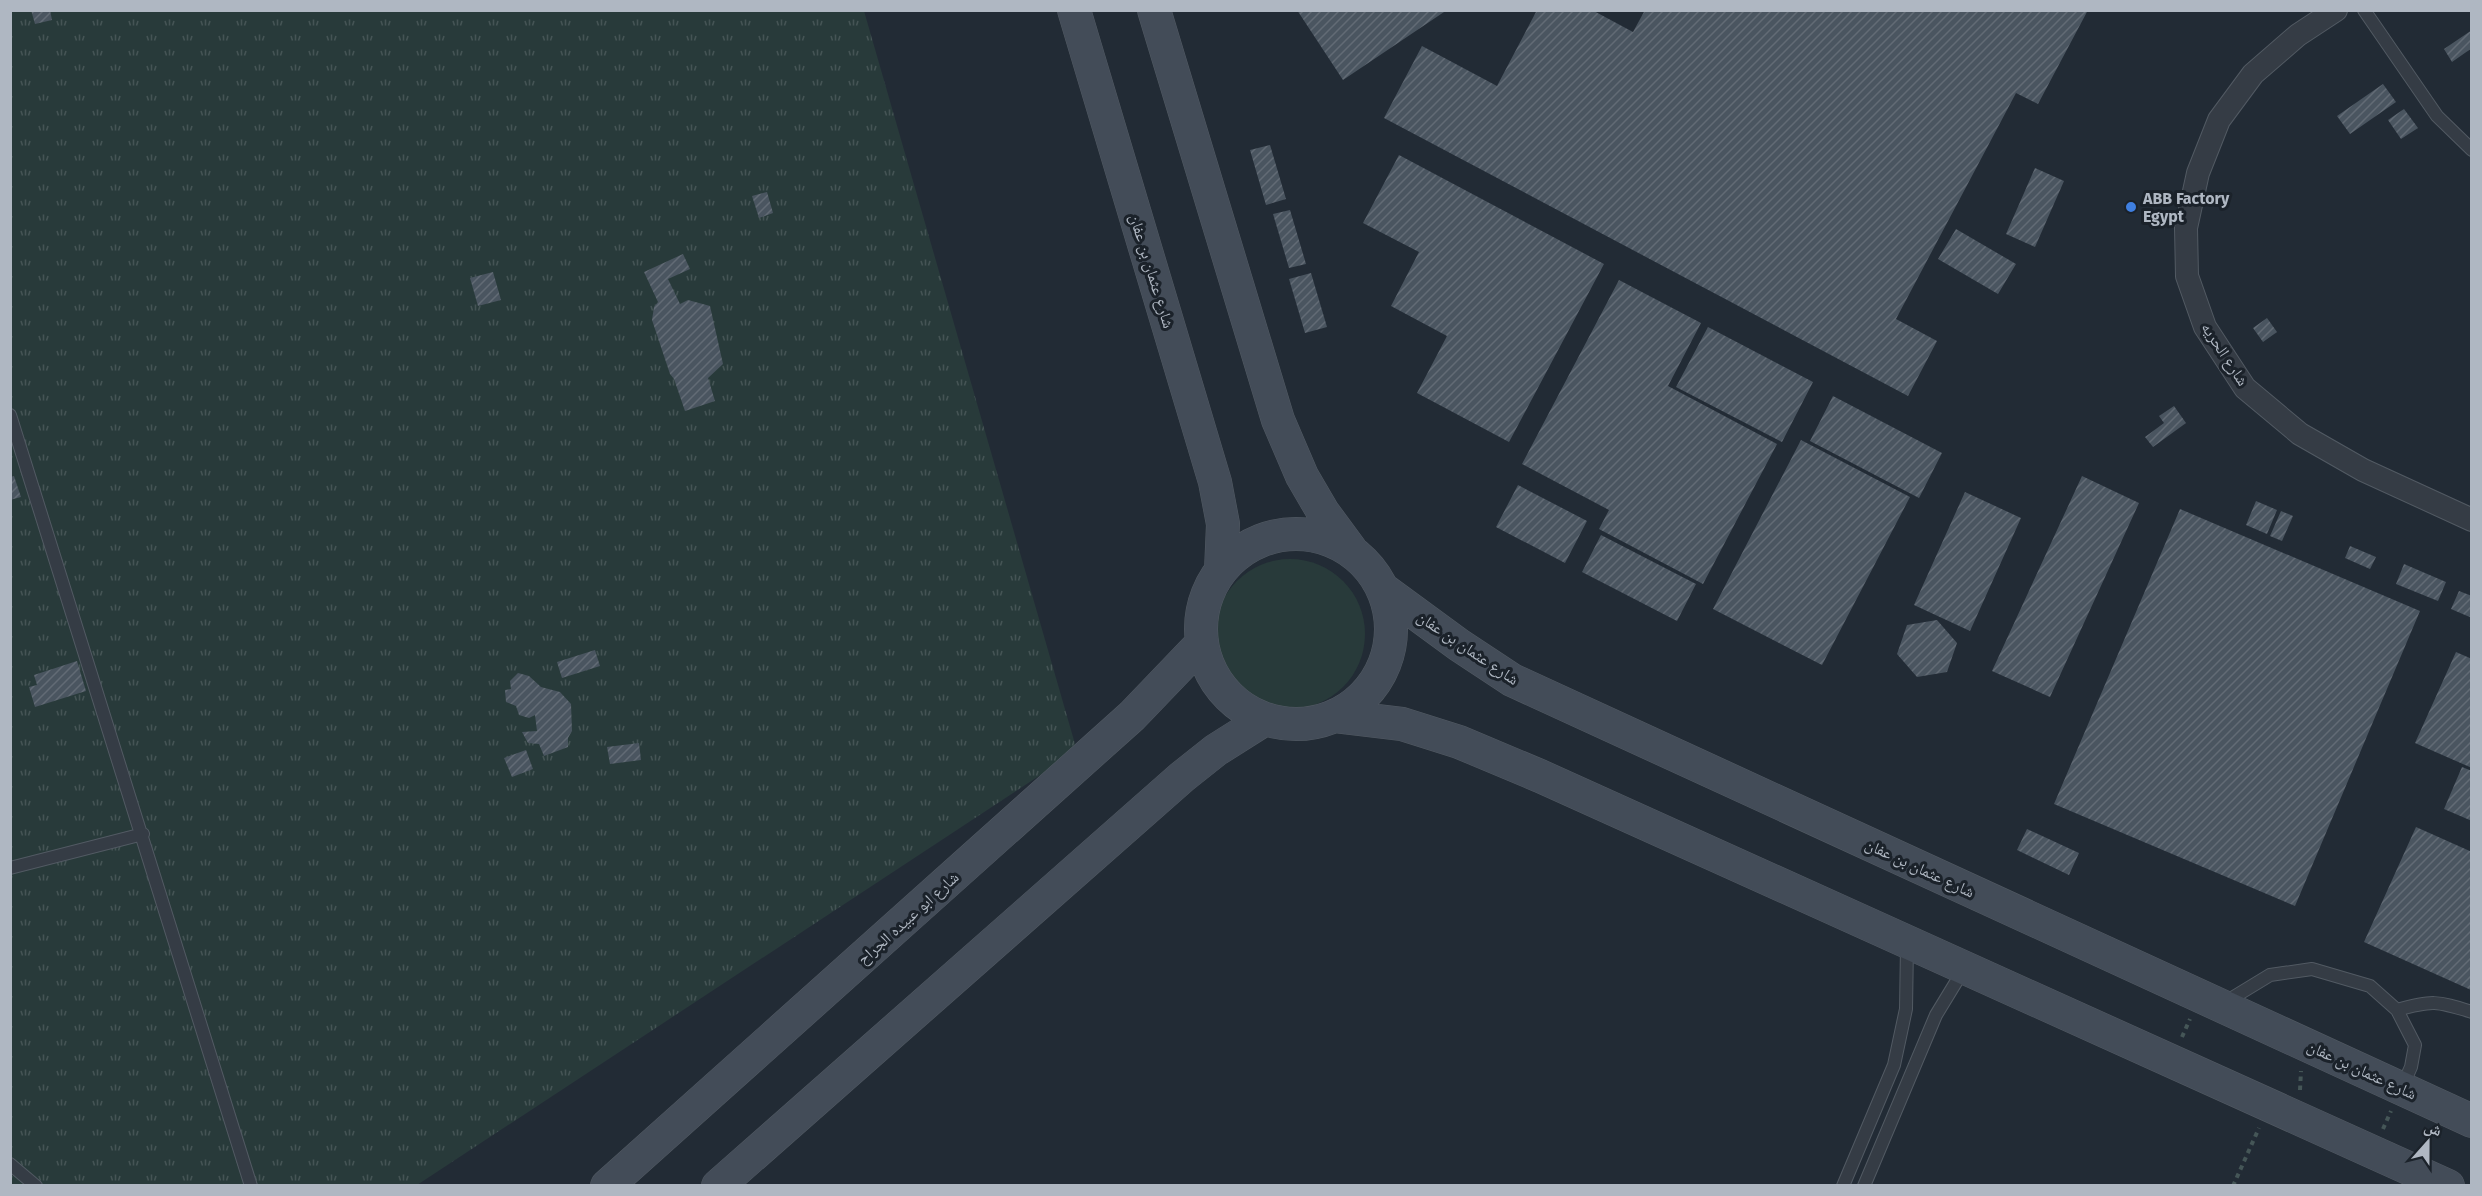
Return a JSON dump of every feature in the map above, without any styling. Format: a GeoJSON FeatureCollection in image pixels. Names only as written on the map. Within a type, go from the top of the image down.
{"type":"FeatureCollection","features":[{"type":"Feature","properties":{"kind":"main road","name":"شارع عثمان بن عفان"},"geometry":{"type":"LineString","coordinates":[[1074,10],[1215,482],[1223,524],[1221,570]]}},
{"type":"Feature","properties":{"kind":"main road"},"geometry":{"type":"LineString","coordinates":[[1155,10],[1278,420],[1302,476],[1323,512],[1352,551],[1370,568],[1384,590],[1392,619],[1390,649],[1379,676],[1360,700],[1335,716],[1312,723],[1288,724],[1265,719],[1235,702],[1213,675],[1202,643],[1201,619],[1207,595],[1221,570],[1242,550],[1269,538],[1297,534],[1326,538],[1352,551]]}},
{"type":"Feature","properties":{"kind":"main road","name":"شارع عثمان بن عفان"},"geometry":{"type":"LineString","coordinates":[[1384,590],[1459,645],[1512,680],[2472,1121]]}},
{"type":"Feature","properties":{"kind":"main road","name":"شارع ابو عبيده الجراح"},"geometry":{"type":"LineString","coordinates":[[607,1185],[1132,716],[1202,643]]}},
{"type":"Feature","properties":{"kind":"main road"},"geometry":{"type":"LineString","coordinates":[[1335,716],[1402,724],[1459,742],[1540,776],[1964,969],[2448,1185]]}},
{"type":"Feature","properties":{"kind":"main road"},"geometry":{"type":"LineString","coordinates":[[718,1185],[1182,777],[1216,750],[1265,719]]}},
{"type":"Feature","properties":{"kind":"street","name":"شارع الحريه"},"geometry":{"type":"LineString","coordinates":[[2336,10],[2298,35],[2253,74],[2219,120],[2198,172],[2186,228],[2187,276],[2205,327],[2245,388],[2300,434],[2336,455],[2363,470],[2472,520]]}},
{"type":"Feature","properties":{"kind":"lane"},"geometry":{"type":"LineString","coordinates":[[2364,10],[2437,116],[2472,150]]}},
{"type":"Feature","properties":{"kind":"lane"},"geometry":{"type":"LineString","coordinates":[[10,415],[251,1185]]}},
{"type":"Feature","properties":{"kind":"lane"},"geometry":{"type":"LineString","coordinates":[[10,868],[143,834]]}},
{"type":"Feature","properties":{"kind":"lane"},"geometry":{"type":"LineString","coordinates":[[1843,1185],[1884,1091],[1902,1033],[1908,980],[1907,942]]}},
{"type":"Feature","properties":{"kind":"lane"},"geometry":{"type":"LineString","coordinates":[[1864,1185],[1936,1015],[1964,969]]}},
{"type":"Feature","properties":{"kind":"lane"},"geometry":{"type":"LineString","coordinates":[[2210,1001],[2270,975],[2312,969],[2370,986],[2397,1010],[2415,1045],[2411,1067],[2401,1088]]}},
{"type":"Feature","properties":{"kind":"lane"},"geometry":{"type":"LineString","coordinates":[[2397,1010],[2424,1002],[2439,1002],[2472,1011]]}},
{"type":"Feature","properties":{"kind":"lane"},"geometry":{"type":"LineString","coordinates":[[10,1164],[36,1185]]}},
{"type":"Feature","properties":{"kind":"path"},"geometry":{"type":"LineString","coordinates":[[2172,1062],[2210,1001]]}},
{"type":"Feature","properties":{"kind":"path"},"geometry":{"type":"LineString","coordinates":[[2298,1118],[2302,1043]]}},
{"type":"Feature","properties":{"kind":"path"},"geometry":{"type":"LineString","coordinates":[[2373,1152],[2401,1088]]}},
{"type":"Feature","properties":{"kind":"path"},"geometry":{"type":"LineString","coordinates":[[2233,1185],[2269,1105]]}},
{"type":"Feature","properties":{"kind":"green space"},"geometry":{"type":"Polygon","coordinates":[[[10,11],[864,11],[1077,751],[417,1185],[11,1185],[10,11]]]}},
{"type":"Feature","properties":{"kind":"green space"},"geometry":{"type":"Polygon","coordinates":[[[1290,559],[1305,560],[1319,565],[1343,581],[1359,605],[1364,619],[1364,649],[1359,663],[1343,687],[1319,703],[1305,708],[1290,709],[1275,708],[1261,703],[1237,687],[1221,663],[1216,649],[1215,634],[1216,619],[1221,605],[1237,581],[1261,565],[1275,560],[1290,559]]]}},
{"type":"Feature","properties":{"kind":"building"},"geometry":{"type":"Polygon","coordinates":[[[31,10],[50,10],[52,20],[35,24],[31,10]]]}},
{"type":"Feature","properties":{"kind":"building"},"geometry":{"type":"Polygon","coordinates":[[[1297,10],[1447,10],[1343,80],[1297,10]]]}},
{"type":"Feature","properties":{"kind":"building"},"geometry":{"type":"Polygon","coordinates":[[[1537,10],[1592,10],[1633,32],[1645,10],[2088,10],[2038,104],[2016,93],[1896,319],[1937,341],[1908,396],[1384,118],[1422,46],[1497,86],[1537,10]]]}},
{"type":"Feature","properties":{"kind":"building"},"geometry":{"type":"Polygon","coordinates":[[[2472,30],[2472,48],[2452,62],[2444,49],[2472,30]]]}},
{"type":"Feature","properties":{"kind":"building"},"geometry":{"type":"Polygon","coordinates":[[[2383,84],[2396,102],[2350,134],[2337,116],[2383,84]]]}},
{"type":"Feature","properties":{"kind":"building"},"geometry":{"type":"Polygon","coordinates":[[[2404,109],[2418,128],[2401,139],[2388,120],[2404,109]]]}},
{"type":"Feature","properties":{"kind":"building"},"geometry":{"type":"Polygon","coordinates":[[[1270,145],[1286,199],[1266,205],[1250,150],[1270,145]]]}},
{"type":"Feature","properties":{"kind":"building"},"geometry":{"type":"Polygon","coordinates":[[[1399,155],[1604,264],[1509,442],[1417,393],[1447,336],[1391,306],[1419,252],[1363,223],[1399,155]]]}},
{"type":"Feature","properties":{"kind":"building"},"geometry":{"type":"Polygon","coordinates":[[[2035,168],[2064,181],[2035,247],[2006,234],[2035,168]]]}},
{"type":"Feature","properties":{"kind":"building"},"geometry":{"type":"Polygon","coordinates":[[[767,192],[773,213],[759,218],[752,196],[767,192]]]}},
{"type":"Feature","properties":{"kind":"building"},"geometry":{"type":"Polygon","coordinates":[[[1290,210],[1306,264],[1289,268],[1273,214],[1290,210]]]}},
{"type":"Feature","properties":{"kind":"building"},"geometry":{"type":"Polygon","coordinates":[[[1956,229],[2016,264],[1998,294],[1938,259],[1956,229]]]}},
{"type":"Feature","properties":{"kind":"building"},"geometry":{"type":"Polygon","coordinates":[[[683,254],[690,269],[668,279],[680,304],[688,300],[710,306],[723,364],[708,378],[715,401],[685,411],[652,320],[654,307],[658,302],[644,272],[683,254]]]}},
{"type":"Feature","properties":{"kind":"building"},"geometry":{"type":"Polygon","coordinates":[[[493,272],[501,300],[478,306],[470,278],[493,272]]]}},
{"type":"Feature","properties":{"kind":"building"},"geometry":{"type":"Polygon","coordinates":[[[1311,273],[1327,327],[1305,333],[1289,279],[1311,273]]]}},
{"type":"Feature","properties":{"kind":"building"},"geometry":{"type":"Polygon","coordinates":[[[1619,280],[1701,323],[1668,386],[1777,444],[1703,584],[1599,529],[1609,510],[1522,464],[1619,280]]]}},
{"type":"Feature","properties":{"kind":"building"},"geometry":{"type":"Polygon","coordinates":[[[2267,318],[2277,332],[2263,342],[2253,328],[2267,318]]]}},
{"type":"Feature","properties":{"kind":"building"},"geometry":{"type":"Polygon","coordinates":[[[1708,327],[1813,382],[1782,442],[1676,387],[1708,327]]]}},
{"type":"Feature","properties":{"kind":"building"},"geometry":{"type":"Polygon","coordinates":[[[1833,396],[1942,453],[1919,498],[1810,441],[1833,396]]]}},
{"type":"Feature","properties":{"kind":"building"},"geometry":{"type":"Polygon","coordinates":[[[2174,406],[2186,423],[2153,447],[2145,437],[2164,423],[2159,416],[2174,406]]]}},
{"type":"Feature","properties":{"kind":"building"},"geometry":{"type":"Polygon","coordinates":[[[1801,440],[1910,497],[1822,665],[1713,609],[1801,440]]]}},
{"type":"Feature","properties":{"kind":"building"},"geometry":{"type":"Polygon","coordinates":[[[14,476],[21,497],[10,500],[10,477],[14,476]]]}},
{"type":"Feature","properties":{"kind":"building"},"geometry":{"type":"Polygon","coordinates":[[[2082,476],[2139,503],[2050,697],[1992,671],[2082,476]]]}},
{"type":"Feature","properties":{"kind":"building"},"geometry":{"type":"Polygon","coordinates":[[[1518,485],[1587,521],[1565,563],[1496,527],[1518,485]]]}},
{"type":"Feature","properties":{"kind":"building"},"geometry":{"type":"Polygon","coordinates":[[[1965,492],[2021,518],[1970,631],[1914,605],[1965,492]]]}},
{"type":"Feature","properties":{"kind":"building"},"geometry":{"type":"Polygon","coordinates":[[[2256,501],[2277,510],[2267,534],[2246,525],[2256,501]]]}},
{"type":"Feature","properties":{"kind":"building"},"geometry":{"type":"Polygon","coordinates":[[[2180,509],[2420,611],[2295,906],[2054,804],[2180,509]]]}},
{"type":"Feature","properties":{"kind":"building"},"geometry":{"type":"Polygon","coordinates":[[[2281,511],[2293,516],[2282,541],[2270,536],[2281,511]]]}},
{"type":"Feature","properties":{"kind":"building"},"geometry":{"type":"Polygon","coordinates":[[[1601,535],[1696,584],[1677,621],[1582,572],[1601,535]]]}},
{"type":"Feature","properties":{"kind":"building"},"geometry":{"type":"Polygon","coordinates":[[[2350,546],[2376,557],[2370,569],[2345,558],[2350,546]]]}},
{"type":"Feature","properties":{"kind":"building"},"geometry":{"type":"Polygon","coordinates":[[[2404,564],[2446,582],[2438,601],[2396,584],[2404,564]]]}},
{"type":"Feature","properties":{"kind":"building"},"geometry":{"type":"Polygon","coordinates":[[[2459,591],[2472,596],[2472,618],[2451,609],[2459,591]]]}},
{"type":"Feature","properties":{"kind":"building"},"geometry":{"type":"Polygon","coordinates":[[[1937,620],[1957,643],[1947,672],[1917,677],[1897,654],[1907,625],[1937,620]]]}},
{"type":"Feature","properties":{"kind":"building"},"geometry":{"type":"Polygon","coordinates":[[[595,650],[600,666],[562,678],[557,662],[595,650]]]}},
{"type":"Feature","properties":{"kind":"building"},"geometry":{"type":"Polygon","coordinates":[[[2456,652],[2472,659],[2472,768],[2415,743],[2456,652]]]}},
{"type":"Feature","properties":{"kind":"building"},"geometry":{"type":"Polygon","coordinates":[[[77,661],[86,691],[35,707],[29,687],[37,685],[34,675],[77,661]]]}},
{"type":"Feature","properties":{"kind":"building"},"geometry":{"type":"Polygon","coordinates":[[[518,673],[529,676],[541,687],[560,692],[571,704],[572,731],[568,738],[568,747],[544,756],[539,744],[528,743],[522,732],[537,731],[535,715],[529,718],[519,715],[516,706],[506,702],[505,690],[511,689],[510,681],[518,673]]]}},
{"type":"Feature","properties":{"kind":"building"},"geometry":{"type":"Polygon","coordinates":[[[639,743],[641,760],[610,764],[607,747],[639,743]]]}},
{"type":"Feature","properties":{"kind":"building"},"geometry":{"type":"Polygon","coordinates":[[[526,750],[533,769],[512,777],[504,758],[526,750]]]}},
{"type":"Feature","properties":{"kind":"building"},"geometry":{"type":"Polygon","coordinates":[[[2462,767],[2472,771],[2472,821],[2444,809],[2462,767]]]}},
{"type":"Feature","properties":{"kind":"building"},"geometry":{"type":"Polygon","coordinates":[[[2416,827],[2472,852],[2471,990],[2364,942],[2416,827]]]}},
{"type":"Feature","properties":{"kind":"building"},"geometry":{"type":"Polygon","coordinates":[[[2027,829],[2079,853],[2069,875],[2017,850],[2027,829]]]}},
{"type":"Feature","properties":{"kind":"place","name":"ABB Factory Egypt"},"geometry":{"type":"Point","coordinates":[2131,207]}}]}
